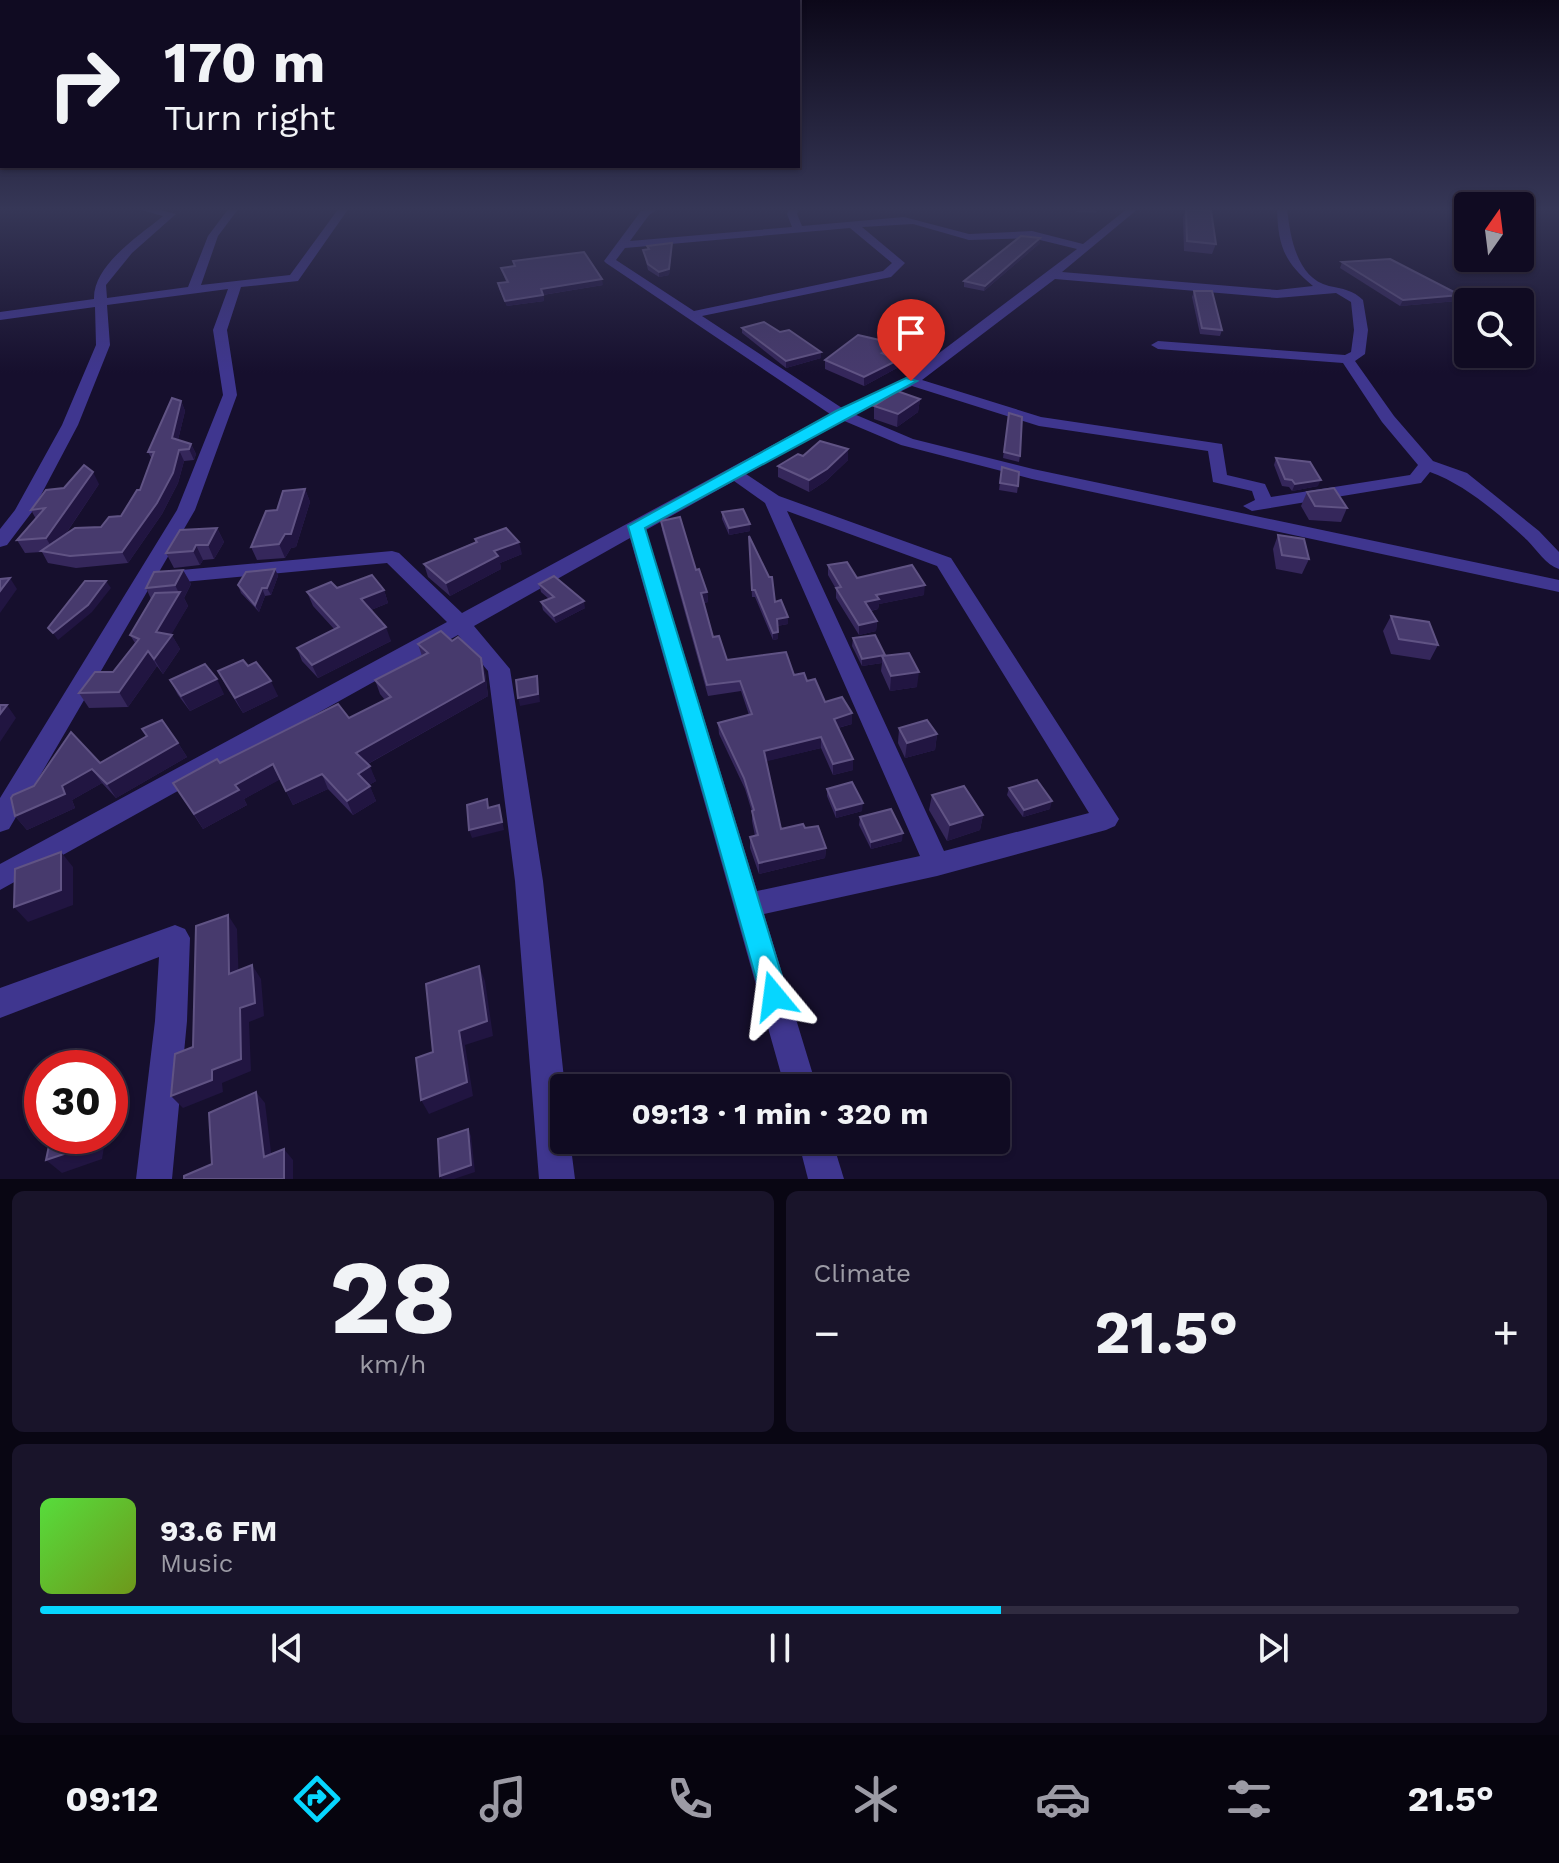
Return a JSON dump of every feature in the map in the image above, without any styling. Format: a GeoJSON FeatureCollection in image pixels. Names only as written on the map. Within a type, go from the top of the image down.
{"type":"FeatureCollection","features":[{"type":"Feature","properties":{"kind":"street"},"geometry":{"type":"LineString","coordinates":[[0,541],[23,512],[70,425],[103,345],[100,285],[118,263]]}},
{"type":"Feature","properties":{"kind":"street"},"geometry":{"type":"LineString","coordinates":[[193,290],[203,263]]}},
{"type":"Feature","properties":{"kind":"street"},"geometry":{"type":"LineString","coordinates":[[0,316],[294,278],[305,263]]}},
{"type":"Feature","properties":{"kind":"street"},"geometry":{"type":"LineString","coordinates":[[613,263],[841,414],[907,442],[1032,474],[1559,586]]}},
{"type":"Feature","properties":{"kind":"street"},"geometry":{"type":"LineString","coordinates":[[691,315],[887,274],[899,263]]}},
{"type":"Feature","properties":{"kind":"street"},"geometry":{"type":"LineString","coordinates":[[0,878],[841,414],[911,381],[1067,263]]}},
{"type":"Feature","properties":{"kind":"street"},"geometry":{"type":"LineString","coordinates":[[1294,263],[1323,289]]}},
{"type":"Feature","properties":{"kind":"street"},"geometry":{"type":"LineString","coordinates":[[1052,275],[1277,294],[1339,290],[1357,300],[1361,330],[1358,354],[1347,359],[1158,345]]}},
{"type":"Feature","properties":{"kind":"street"},"geometry":{"type":"LineString","coordinates":[[0,821],[186,510],[230,395],[220,330],[236,284]]}},
{"type":"Feature","properties":{"kind":"street"},"geometry":{"type":"LineString","coordinates":[[1347,359],[1388,419],[1427,465],[1461,477],[1532,535],[1559,563]]}},
{"type":"Feature","properties":{"kind":"street"},"geometry":{"type":"LineString","coordinates":[[911,381],[1039,421],[1216,447],[1219,478],[1259,488],[1265,503]]}},
{"type":"Feature","properties":{"kind":"street"},"geometry":{"type":"LineString","coordinates":[[1221,513],[1415,479],[1427,465]]}},
{"type":"Feature","properties":{"kind":"street"},"geometry":{"type":"LineString","coordinates":[[734,473],[773,500],[944,562],[1106,819],[937,864],[748,905]]}},
{"type":"Feature","properties":{"kind":"street"},"geometry":{"type":"LineString","coordinates":[[773,500],[937,864]]}},
{"type":"Feature","properties":{"kind":"street"},"geometry":{"type":"LineString","coordinates":[[636,526],[797,1074]]}},
{"type":"Feature","properties":{"kind":"street"},"geometry":{"type":"LineString","coordinates":[[145,579],[392,557],[460,623],[499,669],[529,881],[557,1179]]}},
{"type":"Feature","properties":{"kind":"street"},"geometry":{"type":"LineString","coordinates":[[0,1003],[175,938],[171,1021],[154,1179]]}},
{"type":"Feature","properties":{"kind":"street"},"geometry":{"type":"LineString","coordinates":[[819,1154],[826,1179]]}},
{"type":"Feature","properties":{"kind":"building"},"geometry":{"type":"Polygon","coordinates":[[[514,263],[591,263],[602,279],[541,289],[543,295],[505,301],[498,283],[508,282],[501,268],[515,266],[514,263]]]}},
{"type":"Feature","properties":{"kind":"building"},"geometry":{"type":"Polygon","coordinates":[[[670,263],[669,269],[659,272],[648,264],[670,263]]]}},
{"type":"Feature","properties":{"kind":"building"},"geometry":{"type":"Polygon","coordinates":[[[987,263],[1011,263],[985,286],[964,281],[987,263]]]}},
{"type":"Feature","properties":{"kind":"building"},"geometry":{"type":"Polygon","coordinates":[[[1344,263],[1398,263],[1454,292],[1454,296],[1403,300],[1344,263]]]}},
{"type":"Feature","properties":{"kind":"building"},"geometry":{"type":"Polygon","coordinates":[[[1194,291],[1212,291],[1222,330],[1202,328],[1194,291]]]}},
{"type":"Feature","properties":{"kind":"building"},"geometry":{"type":"Polygon","coordinates":[[[764,322],[780,332],[789,330],[821,352],[786,361],[742,328],[764,322]]]}},
{"type":"Feature","properties":{"kind":"building"},"geometry":{"type":"Polygon","coordinates":[[[858,335],[897,344],[882,353],[898,360],[864,377],[825,360],[858,335]]]}},
{"type":"Feature","properties":{"kind":"building"},"geometry":{"type":"Polygon","coordinates":[[[897,391],[920,399],[898,414],[874,406],[897,391]]]}},
{"type":"Feature","properties":{"kind":"building"},"geometry":{"type":"Polygon","coordinates":[[[172,398],[181,401],[172,438],[191,444],[189,449],[179,450],[173,473],[157,503],[122,552],[70,556],[41,551],[75,528],[101,527],[109,517],[121,516],[137,490],[140,490],[154,452],[148,452],[172,398]]]}},
{"type":"Feature","properties":{"kind":"building"},"geometry":{"type":"Polygon","coordinates":[[[1009,413],[1022,417],[1020,456],[1004,452],[1009,413]]]}},
{"type":"Feature","properties":{"kind":"building"},"geometry":{"type":"Polygon","coordinates":[[[820,441],[848,449],[827,469],[809,480],[778,466],[798,454],[803,456],[820,441]]]}},
{"type":"Feature","properties":{"kind":"building"},"geometry":{"type":"Polygon","coordinates":[[[1276,458],[1310,462],[1321,480],[1295,484],[1285,479],[1276,458]]]}},
{"type":"Feature","properties":{"kind":"building"},"geometry":{"type":"Polygon","coordinates":[[[84,465],[93,472],[46,538],[17,540],[45,508],[31,510],[46,490],[64,488],[84,465]]]}},
{"type":"Feature","properties":{"kind":"building"},"geometry":{"type":"Polygon","coordinates":[[[1002,467],[1019,472],[1018,486],[1000,483],[1002,467]]]}},
{"type":"Feature","properties":{"kind":"building"},"geometry":{"type":"Polygon","coordinates":[[[1334,488],[1347,508],[1315,506],[1307,492],[1334,488]]]}},
{"type":"Feature","properties":{"kind":"building"},"geometry":{"type":"Polygon","coordinates":[[[305,489],[291,534],[285,534],[279,544],[251,547],[266,511],[277,510],[283,491],[305,489]]]}},
{"type":"Feature","properties":{"kind":"building"},"geometry":{"type":"Polygon","coordinates":[[[743,509],[750,524],[729,528],[722,512],[743,509]]]}},
{"type":"Feature","properties":{"kind":"building"},"geometry":{"type":"Polygon","coordinates":[[[680,517],[696,570],[699,569],[707,592],[701,593],[713,637],[719,636],[727,660],[786,652],[794,675],[804,673],[807,681],[815,679],[825,702],[842,697],[852,713],[834,719],[853,759],[833,764],[821,737],[764,751],[781,829],[803,824],[805,828],[818,826],[826,848],[759,863],[750,837],[758,835],[754,810],[744,778],[718,723],[752,714],[740,681],[707,685],[661,521],[680,517]]]}},
{"type":"Feature","properties":{"kind":"building"},"geometry":{"type":"Polygon","coordinates":[[[217,528],[208,545],[196,545],[193,551],[166,553],[180,530],[217,528]]]}},
{"type":"Feature","properties":{"kind":"building"},"geometry":{"type":"Polygon","coordinates":[[[506,528],[519,542],[494,551],[498,556],[446,583],[424,564],[477,542],[475,539],[506,528]]]}},
{"type":"Feature","properties":{"kind":"building"},"geometry":{"type":"Polygon","coordinates":[[[1278,535],[1304,539],[1309,559],[1282,555],[1278,535]]]}},
{"type":"Feature","properties":{"kind":"building"},"geometry":{"type":"Polygon","coordinates":[[[749,536],[769,577],[772,577],[775,602],[781,600],[788,617],[777,619],[778,632],[773,633],[755,590],[752,590],[749,536]]]}},
{"type":"Feature","properties":{"kind":"building"},"geometry":{"type":"Polygon","coordinates":[[[847,562],[857,578],[912,565],[925,585],[876,595],[879,599],[865,602],[877,621],[859,625],[836,588],[841,587],[828,565],[847,562]]]}},
{"type":"Feature","properties":{"kind":"building"},"geometry":{"type":"Polygon","coordinates":[[[275,569],[255,605],[238,585],[246,572],[275,569]]]}},
{"type":"Feature","properties":{"kind":"building"},"geometry":{"type":"Polygon","coordinates":[[[183,570],[175,585],[146,588],[154,572],[183,570]]]}},
{"type":"Feature","properties":{"kind":"building"},"geometry":{"type":"Polygon","coordinates":[[[372,575],[384,590],[361,599],[386,627],[312,665],[297,648],[339,627],[307,592],[331,582],[337,588],[372,575]]]}},
{"type":"Feature","properties":{"kind":"building"},"geometry":{"type":"Polygon","coordinates":[[[554,576],[584,601],[554,616],[541,602],[554,597],[539,584],[554,576]]]}},
{"type":"Feature","properties":{"kind":"building"},"geometry":{"type":"Polygon","coordinates":[[[10,578],[0,591],[0,579],[10,578]]]}},
{"type":"Feature","properties":{"kind":"building"},"geometry":{"type":"Polygon","coordinates":[[[85,581],[106,581],[88,605],[53,633],[48,628],[85,581]]]}},
{"type":"Feature","properties":{"kind":"building"},"geometry":{"type":"Polygon","coordinates":[[[180,592],[156,632],[172,635],[154,659],[148,651],[119,692],[79,693],[95,672],[113,672],[139,639],[130,635],[155,593],[180,592]]]}},
{"type":"Feature","properties":{"kind":"building"},"geometry":{"type":"Polygon","coordinates":[[[1391,616],[1429,622],[1438,645],[1399,639],[1391,616]]]}},
{"type":"Feature","properties":{"kind":"building"},"geometry":{"type":"Polygon","coordinates":[[[441,631],[452,641],[458,637],[481,658],[484,681],[356,753],[370,766],[358,774],[370,786],[347,801],[322,774],[286,791],[273,764],[235,785],[239,790],[194,814],[173,783],[217,759],[220,763],[338,704],[349,718],[391,697],[375,680],[428,653],[418,644],[441,631]]]}},
{"type":"Feature","properties":{"kind":"building"},"geometry":{"type":"Polygon","coordinates":[[[875,635],[885,655],[862,659],[853,638],[875,635]]]}},
{"type":"Feature","properties":{"kind":"building"},"geometry":{"type":"Polygon","coordinates":[[[909,653],[919,672],[891,676],[882,656],[909,653]]]}},
{"type":"Feature","properties":{"kind":"building"},"geometry":{"type":"Polygon","coordinates":[[[243,660],[248,666],[256,662],[271,681],[235,698],[218,671],[243,660]]]}},
{"type":"Feature","properties":{"kind":"building"},"geometry":{"type":"Polygon","coordinates":[[[205,664],[217,679],[181,696],[170,680],[205,664]]]}},
{"type":"Feature","properties":{"kind":"building"},"geometry":{"type":"Polygon","coordinates":[[[537,676],[538,694],[518,698],[516,680],[537,676]]]}},
{"type":"Feature","properties":{"kind":"building"},"geometry":{"type":"Polygon","coordinates":[[[162,720],[178,743],[107,784],[92,769],[62,786],[65,794],[15,816],[13,795],[34,786],[71,732],[100,763],[147,736],[142,729],[162,720]]]}},
{"type":"Feature","properties":{"kind":"building"},"geometry":{"type":"Polygon","coordinates":[[[927,720],[937,734],[907,743],[899,728],[927,720]]]}},
{"type":"Feature","properties":{"kind":"building"},"geometry":{"type":"Polygon","coordinates":[[[1037,780],[1052,801],[1024,810],[1009,788],[1037,780]]]}},
{"type":"Feature","properties":{"kind":"building"},"geometry":{"type":"Polygon","coordinates":[[[852,782],[863,803],[836,810],[827,789],[852,782]]]}},
{"type":"Feature","properties":{"kind":"building"},"geometry":{"type":"Polygon","coordinates":[[[964,786],[983,815],[950,825],[932,795],[964,786]]]}},
{"type":"Feature","properties":{"kind":"building"},"geometry":{"type":"Polygon","coordinates":[[[487,799],[488,808],[499,805],[502,822],[469,830],[467,805],[487,799]]]}},
{"type":"Feature","properties":{"kind":"building"},"geometry":{"type":"Polygon","coordinates":[[[891,809],[903,833],[871,842],[860,817],[891,809]]]}},
{"type":"Feature","properties":{"kind":"building"},"geometry":{"type":"Polygon","coordinates":[[[61,852],[61,890],[14,907],[15,869],[61,852]]]}},
{"type":"Feature","properties":{"kind":"building"},"geometry":{"type":"Polygon","coordinates":[[[228,915],[229,974],[252,965],[255,1003],[240,1008],[241,1059],[212,1070],[212,1080],[171,1096],[175,1054],[193,1047],[196,926],[228,915]]]}},
{"type":"Feature","properties":{"kind":"building"},"geometry":{"type":"Polygon","coordinates":[[[479,966],[487,1021],[459,1031],[467,1082],[421,1100],[416,1058],[433,1052],[426,984],[479,966]]]}},
{"type":"Feature","properties":{"kind":"building"},"geometry":{"type":"Polygon","coordinates":[[[256,1092],[264,1157],[284,1149],[284,1179],[184,1179],[184,1176],[212,1164],[209,1113],[256,1092]]]}},
{"type":"Feature","properties":{"kind":"building"},"geometry":{"type":"Polygon","coordinates":[[[468,1129],[471,1165],[440,1176],[438,1139],[468,1129]]]}},
{"type":"Feature","properties":{"kind":"building"},"geometry":{"type":"Polygon","coordinates":[[[47,1154],[64,1154],[46,1160],[47,1154]]]}},
{"type":"Feature","properties":{"kind":"route"},"geometry":{"type":"LineString","coordinates":[[774,996],[636,526],[841,414],[911,381]]}}]}
